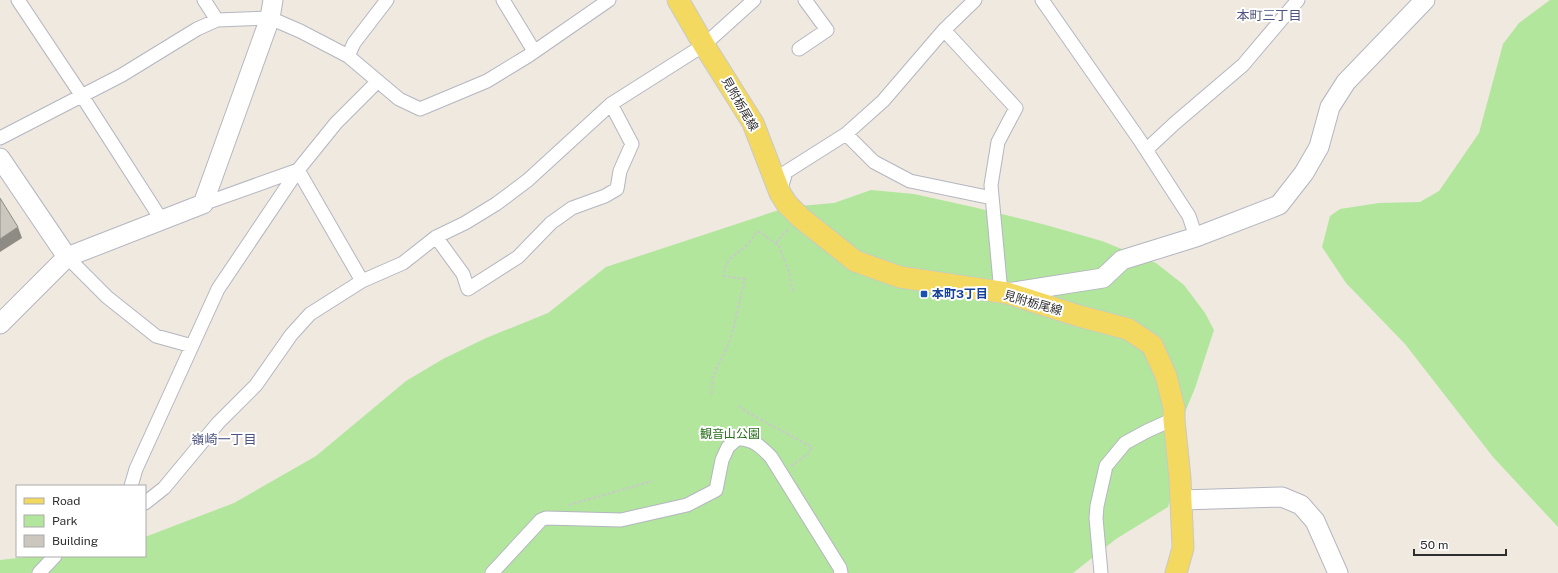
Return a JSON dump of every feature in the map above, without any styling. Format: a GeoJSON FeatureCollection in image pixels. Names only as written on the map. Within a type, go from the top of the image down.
{"type":"FeatureCollection","features":[{"type":"Feature","properties":{"kind":"main road","name":"見附栃尾線"},"geometry":{"type":"LineString","coordinates":[[678,0],[704,45],[753,123],[780,192],[787,204],[801,218],[855,261],[900,277],[1004,293],[1128,329],[1152,345],[1166,376],[1174,408],[1184,548],[1176,573]]}},
{"type":"Feature","properties":{"kind":"street"},"geometry":{"type":"LineString","coordinates":[[18,0],[82,96],[161,220]]}},
{"type":"Feature","properties":{"kind":"street"},"geometry":{"type":"LineString","coordinates":[[204,0],[216,20]]}},
{"type":"Feature","properties":{"kind":"street"},"geometry":{"type":"LineString","coordinates":[[348,56],[354,43],[387,0]]}},
{"type":"Feature","properties":{"kind":"street"},"geometry":{"type":"LineString","coordinates":[[504,0],[534,51]]}},
{"type":"Feature","properties":{"kind":"street"},"geometry":{"type":"LineString","coordinates":[[0,138],[82,96],[197,29],[216,20],[272,9],[300,31],[348,56],[399,99],[420,109],[487,81],[609,0]]}},
{"type":"Feature","properties":{"kind":"street"},"geometry":{"type":"LineString","coordinates":[[146,502],[164,488],[218,423],[256,385],[291,335],[310,314],[362,281],[403,263],[436,237],[477,216],[496,204],[528,180],[611,104],[704,45],[754,0]]}},
{"type":"Feature","properties":{"kind":"street"},"geometry":{"type":"LineString","coordinates":[[798,49],[827,30],[805,0]]}},
{"type":"Feature","properties":{"kind":"street"},"geometry":{"type":"LineString","coordinates":[[780,192],[786,172],[846,134],[883,101],[944,30],[975,0]]}},
{"type":"Feature","properties":{"kind":"street"},"geometry":{"type":"LineString","coordinates":[[1042,0],[1146,150],[1189,216],[1196,237]]}},
{"type":"Feature","properties":{"kind":"street"},"geometry":{"type":"LineString","coordinates":[[1146,150],[1243,65],[1298,0]]}},
{"type":"Feature","properties":{"kind":"street"},"geometry":{"type":"LineString","coordinates":[[944,30],[1016,108],[998,142],[991,185],[1004,293],[1103,278],[1122,260],[1196,237],[1279,205],[1304,173],[1319,147],[1330,107],[1346,82],[1425,0]]}},
{"type":"Feature","properties":{"kind":"street"},"geometry":{"type":"LineString","coordinates":[[203,204],[272,9]]}},
{"type":"Feature","properties":{"kind":"street"},"geometry":{"type":"LineString","coordinates":[[131,485],[136,469],[218,289],[298,170],[336,123],[378,81]]}},
{"type":"Feature","properties":{"kind":"street"},"geometry":{"type":"LineString","coordinates":[[436,237],[463,274],[468,289],[518,257],[551,223],[572,208],[605,196],[617,189],[620,171],[632,144],[611,104]]}},
{"type":"Feature","properties":{"kind":"street"},"geometry":{"type":"LineString","coordinates":[[846,134],[874,162],[910,181],[992,198]]}},
{"type":"Feature","properties":{"kind":"street"},"geometry":{"type":"LineString","coordinates":[[0,158],[67,257],[107,297],[156,336],[192,346]]}},
{"type":"Feature","properties":{"kind":"street"},"geometry":{"type":"LineString","coordinates":[[0,324],[67,257],[203,204],[298,170]]}},
{"type":"Feature","properties":{"kind":"street"},"geometry":{"type":"LineString","coordinates":[[298,170],[362,281]]}},
{"type":"Feature","properties":{"kind":"street"},"geometry":{"type":"LineString","coordinates":[[1101,573],[1096,518],[1097,506],[1106,466],[1125,443],[1146,431],[1174,420]]}},
{"type":"Feature","properties":{"kind":"street"},"geometry":{"type":"LineString","coordinates":[[492,573],[541,520],[546,518],[621,520],[687,506],[716,490],[722,460],[728,447],[738,438],[751,440],[771,457],[840,568],[841,573]]}},
{"type":"Feature","properties":{"kind":"street"},"geometry":{"type":"LineString","coordinates":[[1181,500],[1282,498],[1301,505],[1314,520],[1338,573]]}},
{"type":"Feature","properties":{"kind":"street"},"geometry":{"type":"LineString","coordinates":[[39,573],[54,557]]}},
{"type":"Feature","properties":{"kind":"path"},"geometry":{"type":"LineString","coordinates":[[776,243],[786,231],[801,218]]}},
{"type":"Feature","properties":{"kind":"path"},"geometry":{"type":"LineString","coordinates":[[712,394],[711,383],[721,357],[728,345],[745,280],[724,276],[724,267],[758,231],[779,246],[789,272],[793,292]]}},
{"type":"Feature","properties":{"kind":"path"},"geometry":{"type":"LineString","coordinates":[[739,406],[752,415],[812,447],[809,453],[782,473]]}},
{"type":"Feature","properties":{"kind":"path"},"geometry":{"type":"LineString","coordinates":[[554,519],[558,508],[606,496],[652,481]]}},
{"type":"Feature","properties":{"kind":"green space"},"geometry":{"type":"Polygon","coordinates":[[[1550,0],[1558,0],[1558,527],[1493,457],[1405,344],[1346,283],[1322,247],[1330,216],[1340,209],[1379,203],[1420,202],[1439,191],[1479,133],[1503,44],[1519,23],[1550,0]]]}},
{"type":"Feature","properties":{"kind":"green space","name":"観音山公園"},"geometry":{"type":"Polygon","coordinates":[[[871,190],[914,194],[973,207],[1102,241],[1156,263],[1184,285],[1205,313],[1214,330],[1195,388],[1183,417],[1178,474],[1168,507],[1116,539],[1073,573],[0,573],[0,560],[26,557],[146,557],[146,537],[234,503],[316,456],[406,381],[443,359],[486,338],[548,313],[606,267],[788,207],[834,203],[871,190]]]}},
{"type":"Feature","properties":{"kind":"building"},"geometry":{"type":"Polygon","coordinates":[[[0,198],[18,227],[0,239],[0,198]]]}},
{"type":"Feature","properties":{"kind":"place","name":"本町3丁目"},"geometry":{"type":"Point","coordinates":[924,294]}},
{"type":"Feature","properties":{"kind":"district","name":"本町三丁目"},"geometry":{"type":"Point","coordinates":[1269,15]}},
{"type":"Feature","properties":{"kind":"district","name":"嶺崎一丁目"},"geometry":{"type":"Point","coordinates":[224,439]}}]}
